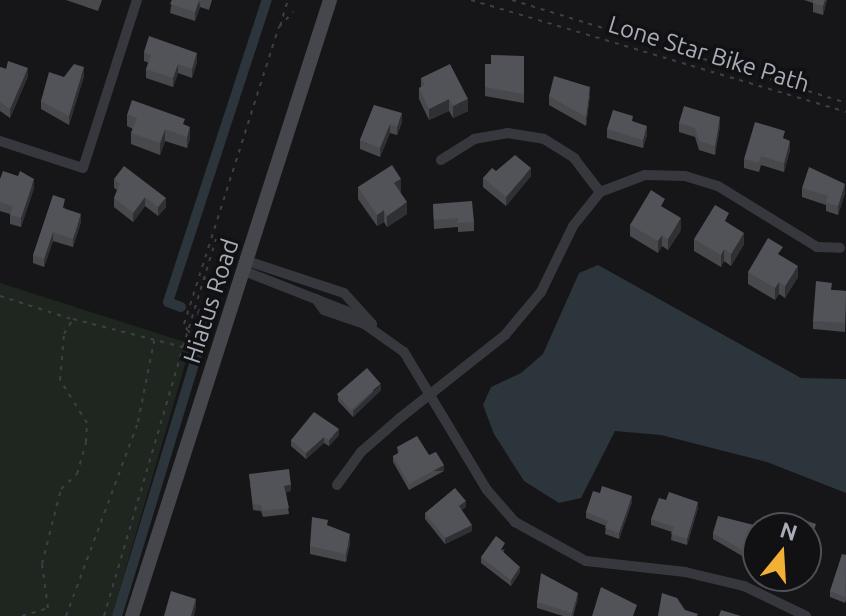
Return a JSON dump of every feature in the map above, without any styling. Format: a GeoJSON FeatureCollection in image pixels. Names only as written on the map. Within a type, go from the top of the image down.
{"type":"FeatureCollection","features":[{"type":"Feature","properties":{"kind":"street"},"geometry":{"type":"LineString","coordinates":[[0,141],[83,168],[137,0]]}},
{"type":"Feature","properties":{"kind":"street","name":"Hiatus Road"},"geometry":{"type":"LineString","coordinates":[[132,616],[330,0]]}},
{"type":"Feature","properties":{"kind":"street"},"geometry":{"type":"LineString","coordinates":[[441,160],[474,139],[507,133],[544,139],[574,158],[600,192]]}},
{"type":"Feature","properties":{"kind":"street"},"geometry":{"type":"LineString","coordinates":[[337,485],[361,452],[505,335],[541,292],[573,226],[600,192],[645,175],[685,176],[718,186],[817,247],[840,248]]}},
{"type":"Feature","properties":{"kind":"street"},"geometry":{"type":"LineString","coordinates":[[245,266],[373,325]]}},
{"type":"Feature","properties":{"kind":"street"},"geometry":{"type":"LineString","coordinates":[[245,266],[344,293],[373,325],[404,352],[433,394],[487,490],[515,522],[586,561],[685,572],[744,586],[806,616]]}},
{"type":"Feature","properties":{"kind":"path"},"geometry":{"type":"LineString","coordinates":[[221,342],[188,331],[184,324],[288,0]]}},
{"type":"Feature","properties":{"kind":"path","name":"Lone Star Bike Path"},"geometry":{"type":"LineString","coordinates":[[471,0],[846,112]]}},
{"type":"Feature","properties":{"kind":"path"},"geometry":{"type":"LineString","coordinates":[[512,0],[846,103]]}},
{"type":"Feature","properties":{"kind":"path"},"geometry":{"type":"LineString","coordinates":[[279,27],[293,12]]}},
{"type":"Feature","properties":{"kind":"path"},"geometry":{"type":"LineString","coordinates":[[104,616],[216,239]]}},
{"type":"Feature","properties":{"kind":"path"},"geometry":{"type":"LineString","coordinates":[[204,278],[229,287]]}},
{"type":"Feature","properties":{"kind":"path"},"geometry":{"type":"LineString","coordinates":[[0,296],[73,319],[183,347]]}},
{"type":"Feature","properties":{"kind":"path"},"geometry":{"type":"LineString","coordinates":[[22,616],[48,608],[42,564],[61,489],[77,474],[86,442],[87,423],[60,380],[59,356],[73,319]]}},
{"type":"Feature","properties":{"kind":"path"},"geometry":{"type":"LineString","coordinates":[[66,616],[138,422],[154,340]]}},
{"type":"Feature","properties":{"kind":"shaded area"},"geometry":{"type":"Polygon","coordinates":[[[598,265],[801,378],[846,379],[846,493],[767,462],[661,435],[615,431],[581,498],[559,503],[524,481],[494,434],[483,405],[491,387],[521,373],[543,354],[579,273],[598,265]]]}},
{"type":"Feature","properties":{"kind":"shaded area"},"geometry":{"type":"Polygon","coordinates":[[[0,283],[191,344],[112,616],[0,616],[0,283]]]}},
{"type":"Feature","properties":{"kind":"building"},"geometry":{"type":"Polygon","coordinates":[[[172,0],[199,0],[195,12],[170,4],[172,0]]]}},
{"type":"Feature","properties":{"kind":"building"},"geometry":{"type":"Polygon","coordinates":[[[814,0],[825,0],[823,6],[813,3],[814,0]]]}},
{"type":"Feature","properties":{"kind":"building"},"geometry":{"type":"Polygon","coordinates":[[[149,36],[197,53],[192,69],[178,64],[173,78],[146,69],[151,55],[144,52],[149,36]]]}},
{"type":"Feature","properties":{"kind":"building"},"geometry":{"type":"Polygon","coordinates":[[[491,55],[524,56],[524,94],[485,87],[485,64],[491,64],[491,55]]]}},
{"type":"Feature","properties":{"kind":"building"},"geometry":{"type":"Polygon","coordinates":[[[8,61],[28,68],[10,109],[0,102],[0,67],[6,69],[8,61]]]}},
{"type":"Feature","properties":{"kind":"building"},"geometry":{"type":"Polygon","coordinates":[[[74,64],[84,67],[69,116],[41,101],[49,72],[64,77],[74,64]]]}},
{"type":"Feature","properties":{"kind":"building"},"geometry":{"type":"Polygon","coordinates":[[[450,64],[468,99],[453,106],[449,99],[429,109],[419,88],[425,85],[421,78],[450,64]]]}},
{"type":"Feature","properties":{"kind":"building"},"geometry":{"type":"Polygon","coordinates":[[[554,76],[590,87],[586,117],[549,96],[554,76]]]}},
{"type":"Feature","properties":{"kind":"building"},"geometry":{"type":"Polygon","coordinates":[[[132,100],[185,119],[183,124],[190,127],[187,137],[165,129],[160,143],[131,133],[137,118],[127,115],[132,100]]]}},
{"type":"Feature","properties":{"kind":"building"},"geometry":{"type":"Polygon","coordinates":[[[374,105],[402,113],[397,127],[390,124],[380,148],[360,140],[374,105]]]}},
{"type":"Feature","properties":{"kind":"building"},"geometry":{"type":"Polygon","coordinates":[[[684,106],[720,117],[715,146],[699,141],[695,128],[679,123],[684,106]]]}},
{"type":"Feature","properties":{"kind":"building"},"geometry":{"type":"Polygon","coordinates":[[[613,110],[633,116],[632,121],[647,126],[643,140],[607,129],[613,110]]]}},
{"type":"Feature","properties":{"kind":"building"},"geometry":{"type":"Polygon","coordinates":[[[755,122],[785,131],[783,138],[790,141],[784,163],[761,156],[759,163],[744,159],[755,122]]]}},
{"type":"Feature","properties":{"kind":"building"},"geometry":{"type":"Polygon","coordinates":[[[515,155],[531,168],[506,197],[483,178],[492,168],[496,171],[515,155]]]}},
{"type":"Feature","properties":{"kind":"building"},"geometry":{"type":"Polygon","coordinates":[[[392,165],[401,179],[394,183],[407,202],[387,216],[384,210],[377,215],[358,187],[392,165]]]}},
{"type":"Feature","properties":{"kind":"building"},"geometry":{"type":"Polygon","coordinates":[[[124,166],[166,198],[158,207],[145,197],[133,213],[114,198],[120,184],[114,179],[124,166]]]}},
{"type":"Feature","properties":{"kind":"building"},"geometry":{"type":"Polygon","coordinates":[[[809,167],[845,184],[838,206],[826,203],[828,196],[802,188],[809,167]]]}},
{"type":"Feature","properties":{"kind":"building"},"geometry":{"type":"Polygon","coordinates":[[[3,171],[18,176],[20,171],[34,179],[21,218],[10,215],[13,206],[0,202],[3,171]]]}},
{"type":"Feature","properties":{"kind":"building"},"geometry":{"type":"Polygon","coordinates":[[[651,190],[665,199],[661,206],[681,218],[668,239],[662,235],[658,241],[630,225],[651,190]]]}},
{"type":"Feature","properties":{"kind":"building"},"geometry":{"type":"Polygon","coordinates":[[[53,195],[65,199],[63,208],[81,214],[73,239],[53,232],[44,259],[33,255],[53,195]]]}},
{"type":"Feature","properties":{"kind":"building"},"geometry":{"type":"Polygon","coordinates":[[[472,201],[474,222],[458,223],[458,218],[434,220],[433,204],[472,201]]]}},
{"type":"Feature","properties":{"kind":"building"},"geometry":{"type":"Polygon","coordinates":[[[715,205],[729,213],[725,221],[744,233],[731,254],[724,249],[721,255],[694,239],[715,205]]]}},
{"type":"Feature","properties":{"kind":"building"},"geometry":{"type":"Polygon","coordinates":[[[768,238],[783,247],[778,254],[798,266],[785,286],[779,282],[775,288],[748,272],[768,238]]]}},
{"type":"Feature","properties":{"kind":"building"},"geometry":{"type":"Polygon","coordinates":[[[816,281],[832,283],[831,290],[846,291],[845,323],[813,321],[816,281]]]}},
{"type":"Feature","properties":{"kind":"building"},"geometry":{"type":"Polygon","coordinates":[[[367,368],[381,384],[351,410],[337,394],[367,368]]]}},
{"type":"Feature","properties":{"kind":"building"},"geometry":{"type":"Polygon","coordinates":[[[314,412],[339,429],[329,440],[324,437],[306,453],[291,440],[314,412]]]}},
{"type":"Feature","properties":{"kind":"building"},"geometry":{"type":"Polygon","coordinates":[[[417,436],[429,455],[436,452],[444,465],[409,484],[393,456],[400,452],[397,447],[417,436]]]}},
{"type":"Feature","properties":{"kind":"building"},"geometry":{"type":"Polygon","coordinates":[[[289,469],[291,485],[284,486],[289,508],[263,511],[261,505],[253,504],[249,474],[289,469]]]}},
{"type":"Feature","properties":{"kind":"building"},"geometry":{"type":"Polygon","coordinates":[[[602,486],[632,496],[619,533],[605,528],[608,521],[586,512],[593,491],[600,493],[602,486]]]}},
{"type":"Feature","properties":{"kind":"building"},"geometry":{"type":"Polygon","coordinates":[[[455,488],[466,501],[459,506],[472,525],[445,538],[425,513],[455,488]]]}},
{"type":"Feature","properties":{"kind":"building"},"geometry":{"type":"Polygon","coordinates":[[[669,492],[698,502],[687,539],[671,534],[674,527],[651,519],[659,498],[666,500],[669,492]]]}},
{"type":"Feature","properties":{"kind":"building"},"geometry":{"type":"Polygon","coordinates":[[[718,516],[742,522],[742,550],[713,533],[718,516]]]}},
{"type":"Feature","properties":{"kind":"building"},"geometry":{"type":"Polygon","coordinates":[[[312,517],[328,520],[327,525],[350,534],[346,554],[310,546],[312,517]]]}},
{"type":"Feature","properties":{"kind":"building"},"geometry":{"type":"Polygon","coordinates":[[[496,536],[505,543],[501,550],[520,567],[511,580],[481,557],[496,536]]]}},
{"type":"Feature","properties":{"kind":"building"},"geometry":{"type":"Polygon","coordinates":[[[842,554],[846,555],[845,597],[830,591],[842,554]]]}},
{"type":"Feature","properties":{"kind":"building"},"geometry":{"type":"Polygon","coordinates":[[[541,573],[578,593],[572,613],[537,602],[541,573]]]}},
{"type":"Feature","properties":{"kind":"building"},"geometry":{"type":"Polygon","coordinates":[[[601,587],[637,605],[633,616],[592,616],[601,587]]]}},
{"type":"Feature","properties":{"kind":"building"},"geometry":{"type":"Polygon","coordinates":[[[171,591],[196,599],[191,616],[164,616],[171,591]]]}},
{"type":"Feature","properties":{"kind":"building"},"geometry":{"type":"Polygon","coordinates":[[[662,593],[677,598],[685,610],[697,616],[658,616],[662,593]]]}},
{"type":"Feature","properties":{"kind":"building"},"geometry":{"type":"Polygon","coordinates":[[[721,610],[741,616],[719,616],[721,610]]]}},
{"type":"Feature","properties":{"kind":"waterway"},"geometry":{"type":"LineString","coordinates":[[181,307],[168,302],[267,0]]}},
{"type":"Feature","properties":{"kind":"waterway"},"geometry":{"type":"LineString","coordinates":[[202,313],[209,315],[205,328]]}},
{"type":"Feature","properties":{"kind":"waterway"},"geometry":{"type":"LineString","coordinates":[[117,616],[200,345]]}}]}
